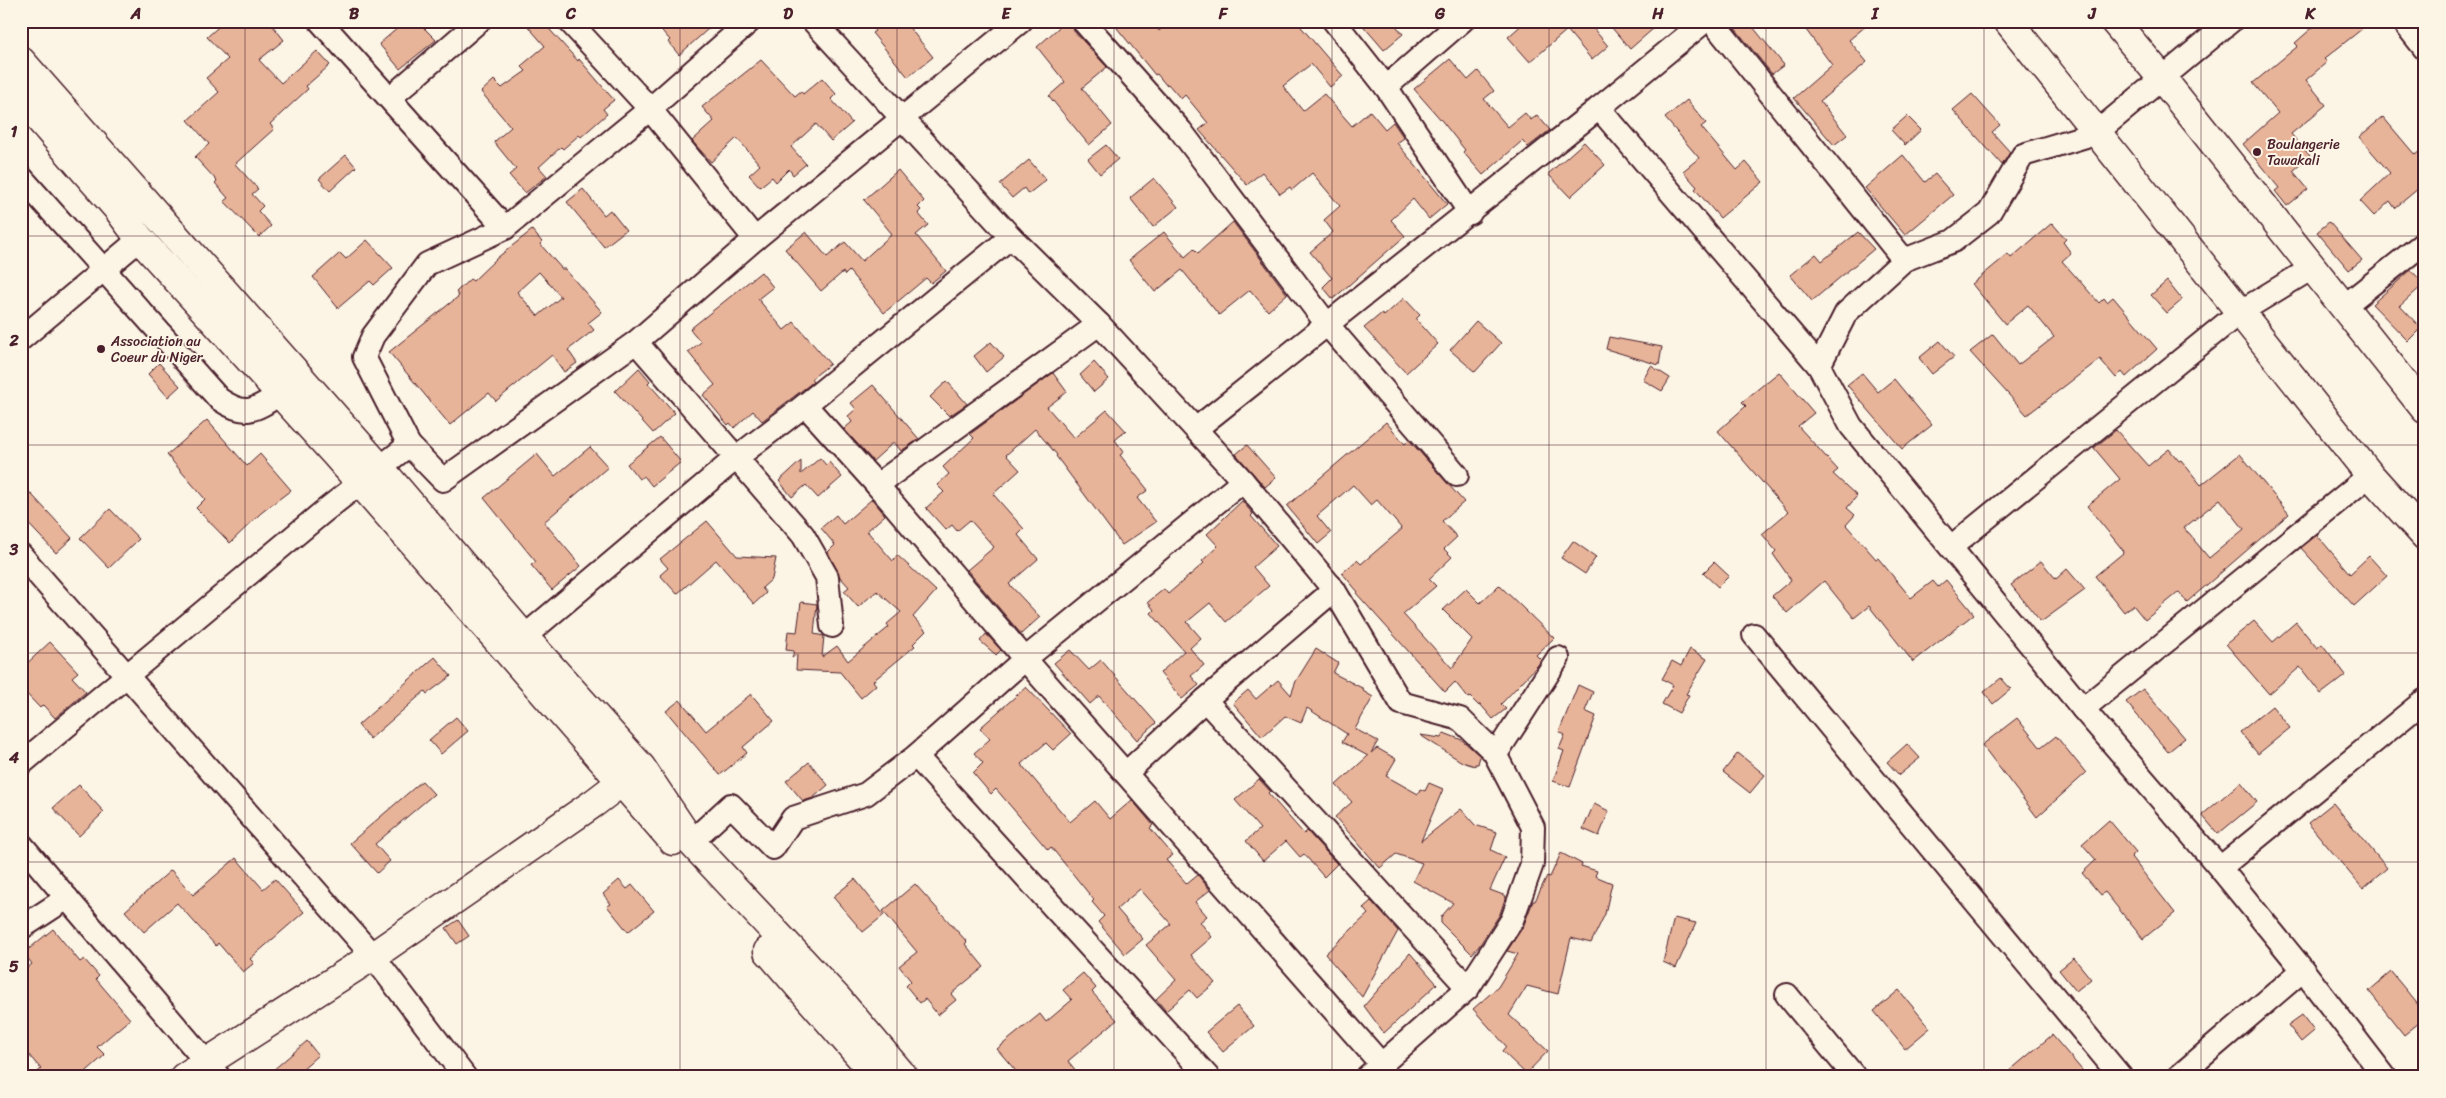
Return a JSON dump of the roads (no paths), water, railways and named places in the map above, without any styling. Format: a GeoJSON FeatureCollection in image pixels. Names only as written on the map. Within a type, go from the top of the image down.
{"type":"FeatureCollection","features":[{"type":"Feature","properties":{"kind":"main road"},"geometry":{"type":"LineString","coordinates":[[2008,21],[2370,476],[2425,536]]}},
{"type":"Feature","properties":{"kind":"main road"},"geometry":{"type":"LineString","coordinates":[[2114,21],[2162,77],[2425,409]]}},
{"type":"Feature","properties":{"kind":"main road"},"geometry":{"type":"LineString","coordinates":[[21,61],[370,476],[631,775],[837,998],[904,1077]]}},
{"type":"Feature","properties":{"kind":"main road"},"geometry":{"type":"LineString","coordinates":[[21,98],[117,208],[140,239],[281,393],[370,476],[524,637],[631,775],[878,1077]]}},
{"type":"Feature","properties":{"kind":"main road"},"geometry":{"type":"LineString","coordinates":[[184,1077],[213,1069],[631,775]]}},
{"type":"Feature","properties":{"kind":"street"},"geometry":{"type":"LineString","coordinates":[[320,21],[505,228]]}},
{"type":"Feature","properties":{"kind":"street"},"geometry":{"type":"LineString","coordinates":[[390,98],[479,21]]}},
{"type":"Feature","properties":{"kind":"street"},"geometry":{"type":"LineString","coordinates":[[569,21],[650,109],[755,239]]}},
{"type":"Feature","properties":{"kind":"street"},"geometry":{"type":"LineString","coordinates":[[750,21],[650,109],[505,228],[427,264],[373,336],[364,357],[408,445],[443,480],[636,342],[755,239],[1021,21]]}},
{"type":"Feature","properties":{"kind":"street"},"geometry":{"type":"LineString","coordinates":[[805,405],[877,485],[1126,773],[1374,1071],[1468,988],[1512,920],[1532,864],[1533,827],[1496,754],[1460,719],[1402,703],[1334,590],[1244,481],[1099,324],[1011,237],[813,21]]}},
{"type":"Feature","properties":{"kind":"street"},"geometry":{"type":"LineString","coordinates":[[1083,21],[1181,131],[1326,323],[1457,476]]}},
{"type":"Feature","properties":{"kind":"street"},"geometry":{"type":"LineString","coordinates":[[1334,21],[1386,87],[1470,213]]}},
{"type":"Feature","properties":{"kind":"street"},"geometry":{"type":"LineString","coordinates":[[1386,87],[1462,21]]}},
{"type":"Feature","properties":{"kind":"street"},"geometry":{"type":"LineString","coordinates":[[1196,428],[1326,323],[1470,213],[1705,21]]}},
{"type":"Feature","properties":{"kind":"street"},"geometry":{"type":"LineString","coordinates":[[1712,21],[1904,260]]}},
{"type":"Feature","properties":{"kind":"street"},"geometry":{"type":"LineString","coordinates":[[1819,366],[1846,313],[1904,260],[1953,241],[1989,213],[2024,155],[2096,133],[2231,21]]}},
{"type":"Feature","properties":{"kind":"street"},"geometry":{"type":"LineString","coordinates":[[2403,21],[2425,49]]}},
{"type":"Feature","properties":{"kind":"street"},"geometry":{"type":"LineString","coordinates":[[1599,108],[1819,366],[1852,426],[2083,709],[2220,868],[2303,970],[2385,1077]]}},
{"type":"Feature","properties":{"kind":"street"},"geometry":{"type":"LineString","coordinates":[[21,177],[219,399],[233,408],[255,410],[281,393]]}},
{"type":"Feature","properties":{"kind":"street"},"geometry":{"type":"LineString","coordinates":[[524,637],[736,458],[805,405],[1011,237]]}},
{"type":"Feature","properties":{"kind":"street"},"geometry":{"type":"LineString","coordinates":[[21,339],[140,239]]}},
{"type":"Feature","properties":{"kind":"street"},"geometry":{"type":"LineString","coordinates":[[2343,307],[2425,242]]}},
{"type":"Feature","properties":{"kind":"street"},"geometry":{"type":"LineString","coordinates":[[1951,547],[2240,312],[2312,268]]}},
{"type":"Feature","properties":{"kind":"street"},"geometry":{"type":"LineString","coordinates":[[877,485],[1099,324]]}},
{"type":"Feature","properties":{"kind":"street"},"geometry":{"type":"LineString","coordinates":[[636,342],[804,535],[827,577],[832,626]]}},
{"type":"Feature","properties":{"kind":"street"},"geometry":{"type":"LineString","coordinates":[[21,764],[408,445]]}},
{"type":"Feature","properties":{"kind":"street"},"geometry":{"type":"LineString","coordinates":[[2083,709],[2370,476]]}},
{"type":"Feature","properties":{"kind":"street"},"geometry":{"type":"LineString","coordinates":[[691,842],[731,806],[773,848],[793,818],[866,794],[916,756],[1026,659],[1244,481]]}},
{"type":"Feature","properties":{"kind":"street"},"geometry":{"type":"LineString","coordinates":[[21,555],[373,956],[465,1077]]}},
{"type":"Feature","properties":{"kind":"street"},"geometry":{"type":"LineString","coordinates":[[1126,773],[1205,700],[1334,590]]}},
{"type":"Feature","properties":{"kind":"street"},"geometry":{"type":"LineString","coordinates":[[1754,635],[2121,1077]]}},
{"type":"Feature","properties":{"kind":"street"},"geometry":{"type":"LineString","coordinates":[[1496,754],[1558,658]]}},
{"type":"Feature","properties":{"kind":"street"},"geometry":{"type":"LineString","coordinates":[[1205,700],[1468,988]]}},
{"type":"Feature","properties":{"kind":"street"},"geometry":{"type":"LineString","coordinates":[[2220,868],[2425,700]]}},
{"type":"Feature","properties":{"kind":"street"},"geometry":{"type":"LineString","coordinates":[[916,756],[1208,1077]]}},
{"type":"Feature","properties":{"kind":"street"},"geometry":{"type":"LineString","coordinates":[[21,844],[213,1069]]}},
{"type":"Feature","properties":{"kind":"street"},"geometry":{"type":"LineString","coordinates":[[21,928],[67,898]]}},
{"type":"Feature","properties":{"kind":"street"},"geometry":{"type":"LineString","coordinates":[[2178,1077],[2303,970]]}},
{"type":"Feature","properties":{"kind":"street"},"geometry":{"type":"LineString","coordinates":[[1787,995],[1855,1077]]}},
{"type":"Feature","properties":{"kind":"place","name":"Boulangerie Tawakali"},"geometry":{"type":"Point","coordinates":[2257,152]}},
{"type":"Feature","properties":{"kind":"place","name":"Association au Coeur du Niger"},"geometry":{"type":"Point","coordinates":[101,349]}}]}
